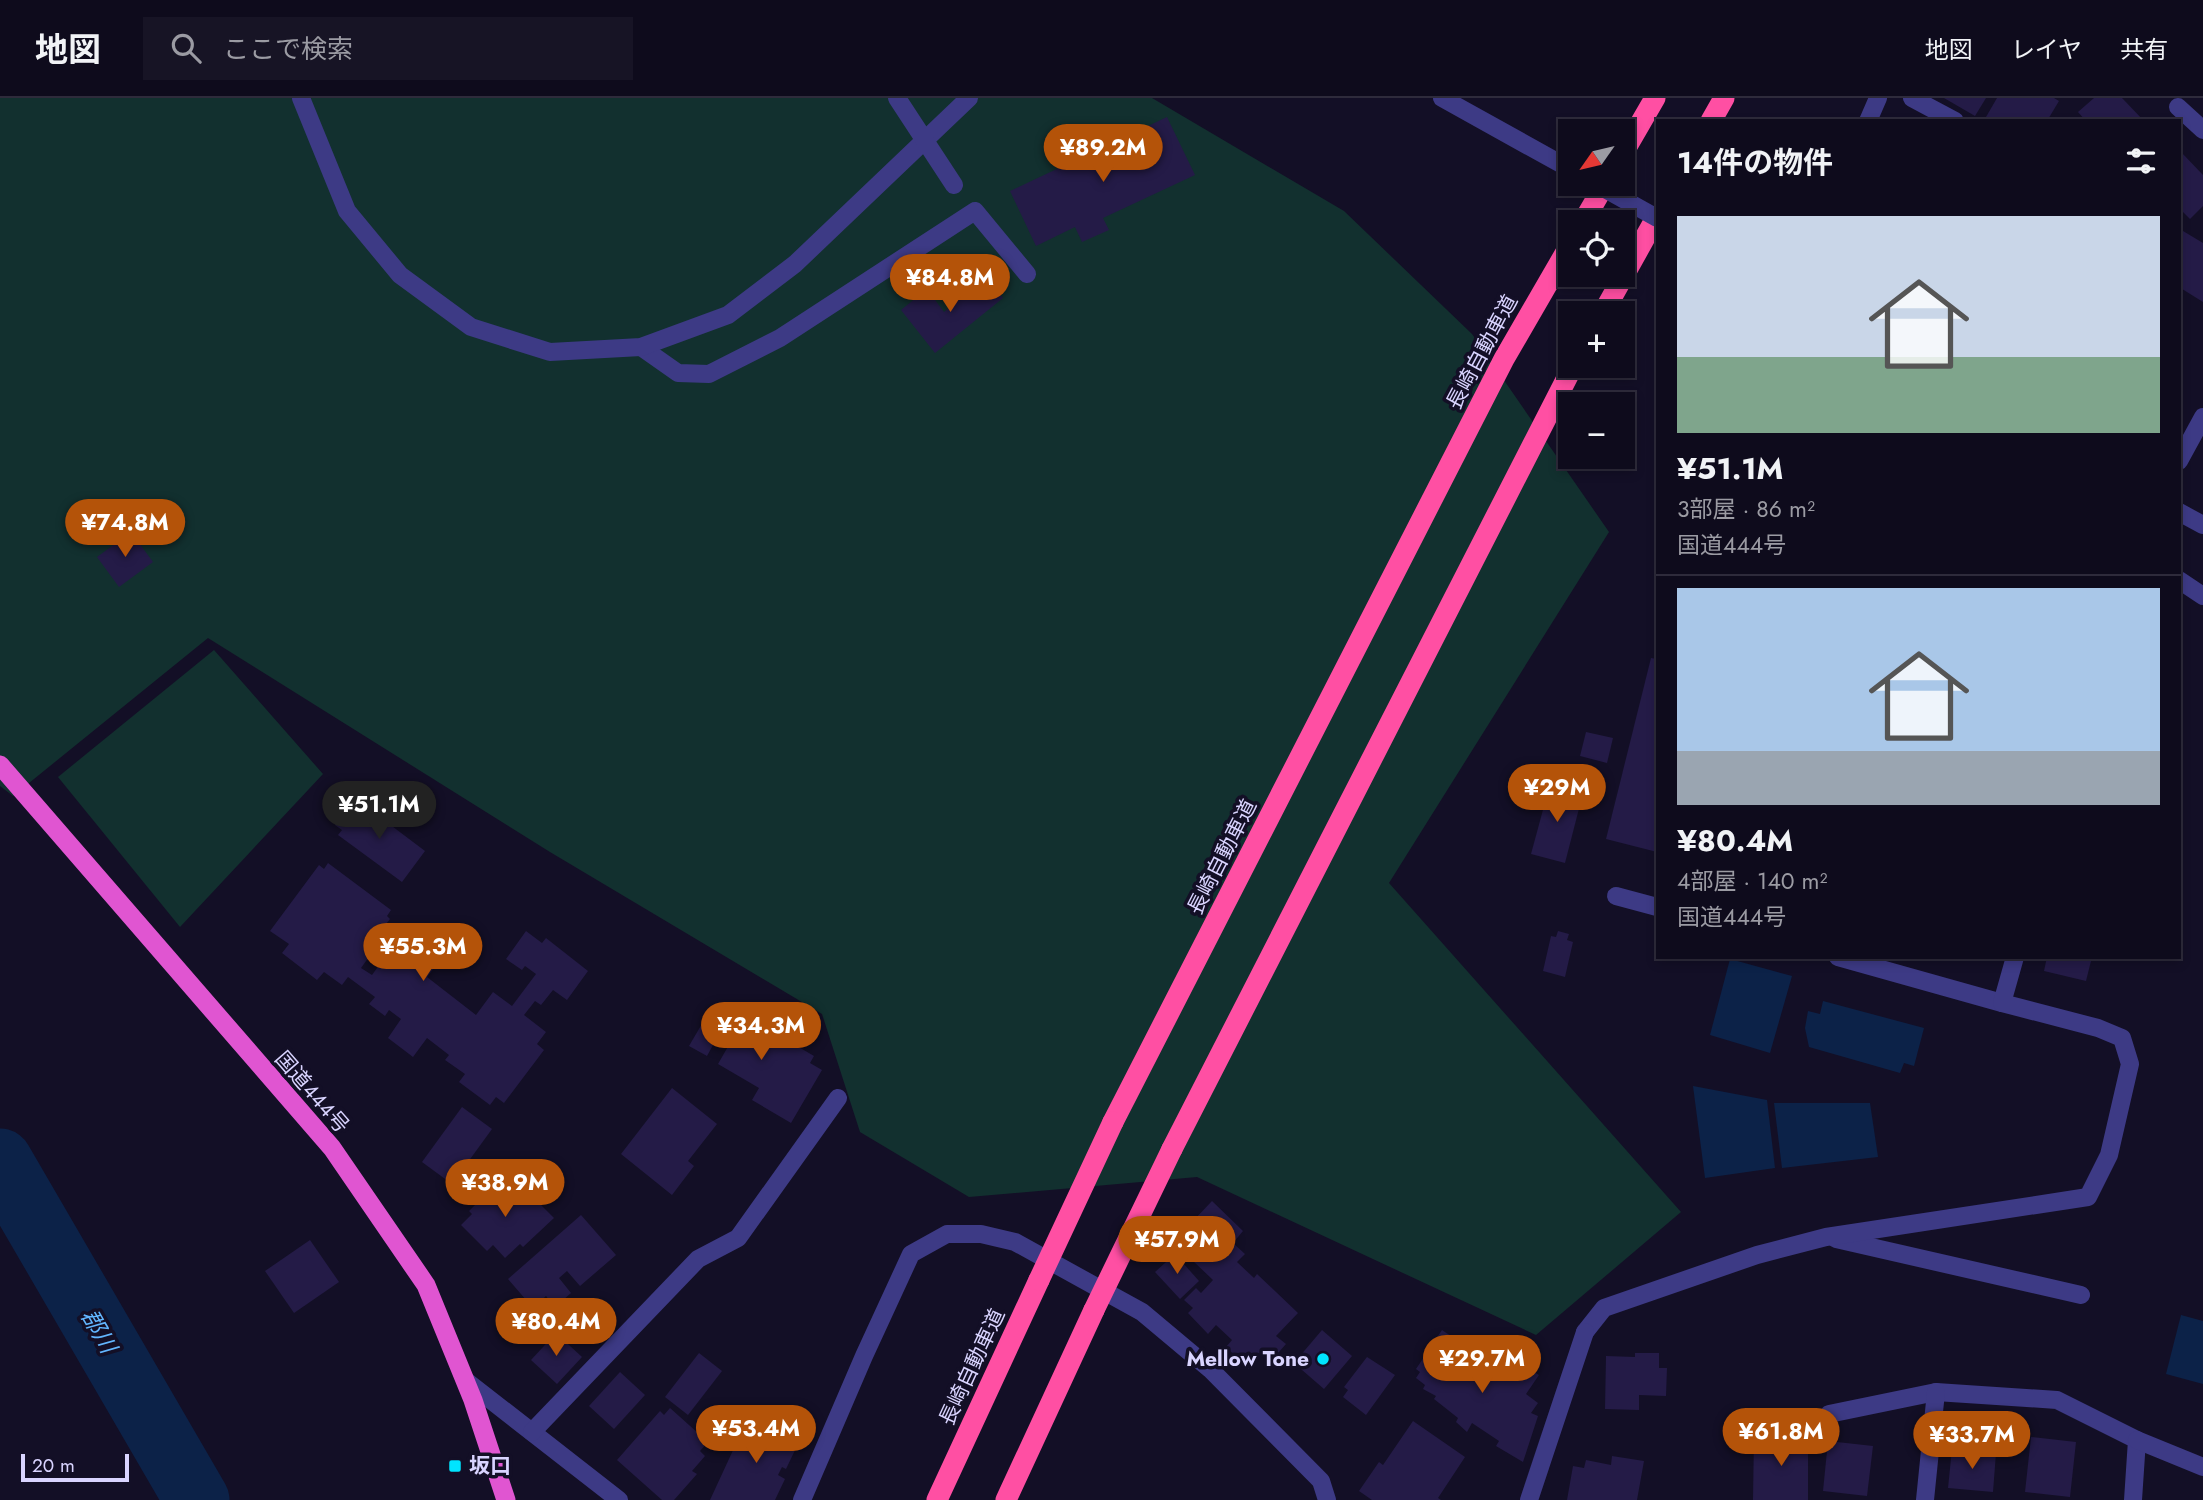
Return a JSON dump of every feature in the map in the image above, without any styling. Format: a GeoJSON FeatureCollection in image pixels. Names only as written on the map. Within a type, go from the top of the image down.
{"type":"FeatureCollection","features":[{"type":"Feature","properties":{"kind":"highway"},"geometry":{"type":"LineString","coordinates":[[1635,133],[1655,98]]}},
{"type":"Feature","properties":{"kind":"highway"},"geometry":{"type":"LineString","coordinates":[[1712,119],[1724,98]]}},
{"type":"Feature","properties":{"kind":"highway"},"geometry":{"type":"LineString","coordinates":[[1610,301],[1656,219]]}},
{"type":"Feature","properties":{"kind":"highway","name":"長崎自動車道"},"geometry":{"type":"LineString","coordinates":[[937,1500],[1113,1122],[1504,359],[1558,266]]}},
{"type":"Feature","properties":{"kind":"highway"},"geometry":{"type":"LineString","coordinates":[[1006,1500],[1172,1149],[1567,378]]}},
{"type":"Feature","properties":{"kind":"highway","name":"国道444号"},"geometry":{"type":"LineString","coordinates":[[0,765],[332,1148],[426,1285],[465,1380],[506,1500]]}},
{"type":"Feature","properties":{"kind":"street"},"geometry":{"type":"LineString","coordinates":[[301,98],[347,211],[400,275],[471,327],[550,352],[641,347],[728,316],[795,264],[969,98]]}},
{"type":"Feature","properties":{"kind":"street"},"geometry":{"type":"LineString","coordinates":[[897,98],[954,185]]}},
{"type":"Feature","properties":{"kind":"street"},"geometry":{"type":"LineString","coordinates":[[1442,98],[1558,162]]}},
{"type":"Feature","properties":{"kind":"street"},"geometry":{"type":"LineString","coordinates":[[1869,119],[1878,98]]}},
{"type":"Feature","properties":{"kind":"street"},"geometry":{"type":"LineString","coordinates":[[1912,98],[1951,119]]}},
{"type":"Feature","properties":{"kind":"street"},"geometry":{"type":"LineString","coordinates":[[2178,107],[2203,130]]}},
{"type":"Feature","properties":{"kind":"street"},"geometry":{"type":"LineString","coordinates":[[1618,196],[1656,216]]}},
{"type":"Feature","properties":{"kind":"street"},"geometry":{"type":"LineString","coordinates":[[641,347],[678,373],[709,374],[780,338],[975,211],[1027,274]]}},
{"type":"Feature","properties":{"kind":"street"},"geometry":{"type":"LineString","coordinates":[[2181,457],[2203,417]]}},
{"type":"Feature","properties":{"kind":"street"},"geometry":{"type":"LineString","coordinates":[[2181,513],[2203,525]]}},
{"type":"Feature","properties":{"kind":"street"},"geometry":{"type":"LineString","coordinates":[[2181,580],[2203,596]]}},
{"type":"Feature","properties":{"kind":"street"},"geometry":{"type":"LineString","coordinates":[[1616,896],[1656,907]]}},
{"type":"Feature","properties":{"kind":"street"},"geometry":{"type":"LineString","coordinates":[[1529,1500],[1585,1332],[1604,1308],[1757,1255],[1826,1237],[2088,1197],[2109,1155],[2130,1064],[2122,1038],[2098,1028],[1845,959]]}},
{"type":"Feature","properties":{"kind":"street"},"geometry":{"type":"LineString","coordinates":[[2002,1003],[2014,959]]}},
{"type":"Feature","properties":{"kind":"street"},"geometry":{"type":"LineString","coordinates":[[532,1432],[698,1259],[738,1238],[838,1098]]}},
{"type":"Feature","properties":{"kind":"street"},"geometry":{"type":"LineString","coordinates":[[802,1500],[911,1254],[947,1234],[981,1234],[1015,1242],[1142,1312],[1210,1369],[1321,1481],[1327,1500]]}},
{"type":"Feature","properties":{"kind":"street"},"geometry":{"type":"LineString","coordinates":[[1826,1237],[2081,1295]]}},
{"type":"Feature","properties":{"kind":"street"},"geometry":{"type":"LineString","coordinates":[[465,1380],[619,1500]]}},
{"type":"Feature","properties":{"kind":"street"},"geometry":{"type":"LineString","coordinates":[[1829,1414],[1936,1392],[2057,1400],[2137,1440],[2203,1467]]}},
{"type":"Feature","properties":{"kind":"street"},"geometry":{"type":"LineString","coordinates":[[1926,1500],[1936,1392]]}},
{"type":"Feature","properties":{"kind":"street"},"geometry":{"type":"LineString","coordinates":[[2133,1500],[2137,1440]]}},
{"type":"Feature","properties":{"kind":"green space"},"geometry":{"type":"Polygon","coordinates":[[[0,98],[1152,98],[1344,211],[1472,334],[1558,458],[1558,469],[1565,469],[1609,532],[1389,883],[1681,1212],[1536,1335],[1197,1177],[969,1197],[860,1132],[822,1014],[550,852],[208,638],[13,796],[0,786],[0,98]]]}},
{"type":"Feature","properties":{"kind":"green space"},"geometry":{"type":"Polygon","coordinates":[[[214,650],[323,774],[180,927],[58,777],[214,650]]]}},
{"type":"Feature","properties":{"kind":"water"},"geometry":{"type":"Polygon","coordinates":[[[1730,959],[1792,976],[1770,1053],[1710,1035],[1730,959]]]}},
{"type":"Feature","properties":{"kind":"water"},"geometry":{"type":"Polygon","coordinates":[[[1823,1001],[1924,1028],[1914,1066],[1904,1063],[1900,1073],[1809,1047],[1805,1028],[1808,1011],[1820,1014],[1823,1001]]]}},
{"type":"Feature","properties":{"kind":"water"},"geometry":{"type":"Polygon","coordinates":[[[1693,1086],[1767,1100],[1775,1168],[1705,1178],[1693,1086]]]}},
{"type":"Feature","properties":{"kind":"water"},"geometry":{"type":"Polygon","coordinates":[[[1774,1103],[1870,1103],[1878,1157],[1782,1168],[1774,1103]]]}},
{"type":"Feature","properties":{"kind":"water"},"geometry":{"type":"Polygon","coordinates":[[[2181,1315],[2203,1321],[2203,1384],[2166,1374],[2181,1315]]]}},
{"type":"Feature","properties":{"kind":"building"},"geometry":{"type":"Polygon","coordinates":[[[1944,98],[1986,98],[1975,116],[1944,98]]]}},
{"type":"Feature","properties":{"kind":"building"},"geometry":{"type":"Polygon","coordinates":[[[1997,98],[2054,98],[2059,101],[2048,119],[1986,117],[1997,98]]]}},
{"type":"Feature","properties":{"kind":"building"},"geometry":{"type":"Polygon","coordinates":[[[2094,98],[2122,98],[2142,119],[2084,119],[2078,112],[2094,98]]]}},
{"type":"Feature","properties":{"kind":"building"},"geometry":{"type":"Polygon","coordinates":[[[1167,117],[1195,175],[1103,218],[1109,230],[1082,242],[1075,227],[1036,246],[1010,191],[1167,117]]]}},
{"type":"Feature","properties":{"kind":"building"},"geometry":{"type":"Polygon","coordinates":[[[2181,152],[2203,175],[2203,206],[2190,219],[2181,210],[2181,152]]]}},
{"type":"Feature","properties":{"kind":"building"},"geometry":{"type":"Polygon","coordinates":[[[2183,231],[2203,243],[2203,302],[2181,288],[2183,231]]]}},
{"type":"Feature","properties":{"kind":"building"},"geometry":{"type":"Polygon","coordinates":[[[987,276],[1003,298],[935,353],[901,310],[927,289],[944,312],[987,276]]]}},
{"type":"Feature","properties":{"kind":"building"},"geometry":{"type":"Polygon","coordinates":[[[131,532],[153,562],[119,587],[97,557],[131,532]]]}},
{"type":"Feature","properties":{"kind":"building"},"geometry":{"type":"Polygon","coordinates":[[[1651,658],[1656,659],[1656,852],[1606,839],[1651,658]]]}},
{"type":"Feature","properties":{"kind":"building"},"geometry":{"type":"Polygon","coordinates":[[[1586,732],[1613,738],[1607,763],[1580,756],[1586,732]]]}},
{"type":"Feature","properties":{"kind":"building"},"geometry":{"type":"Polygon","coordinates":[[[1550,784],[1583,793],[1565,863],[1531,854],[1550,784]]]}},
{"type":"Feature","properties":{"kind":"building"},"geometry":{"type":"Polygon","coordinates":[[[360,802],[425,851],[402,882],[338,835],[342,830],[335,825],[351,804],[356,807],[360,802]]]}},
{"type":"Feature","properties":{"kind":"building"},"geometry":{"type":"Polygon","coordinates":[[[328,863],[391,910],[387,916],[390,919],[376,937],[384,943],[393,931],[437,964],[427,977],[476,1015],[493,992],[512,1006],[536,974],[525,966],[522,970],[506,959],[526,931],[542,943],[546,938],[588,971],[567,1000],[553,990],[541,1005],[535,1001],[524,1015],[546,1032],[537,1044],[544,1050],[504,1103],[496,1097],[490,1105],[459,1082],[465,1074],[445,1060],[449,1055],[427,1038],[413,1057],[388,1038],[401,1019],[389,1010],[385,1016],[369,1004],[375,997],[348,977],[342,985],[324,972],[317,980],[282,953],[289,944],[270,931],[319,865],[324,869],[328,863]],[[374,950],[361,968],[372,975],[385,957],[374,950]]]}},
{"type":"Feature","properties":{"kind":"building"},"geometry":{"type":"Polygon","coordinates":[[[1558,931],[1569,934],[1567,940],[1573,942],[1565,977],[1543,971],[1551,936],[1556,937],[1558,931]]]}},
{"type":"Feature","properties":{"kind":"building"},"geometry":{"type":"Polygon","coordinates":[[[2047,959],[2092,959],[2086,981],[2044,971],[2047,959]]]}},
{"type":"Feature","properties":{"kind":"building"},"geometry":{"type":"Polygon","coordinates":[[[713,1005],[747,1025],[750,1019],[772,1032],[768,1039],[780,1047],[785,1039],[814,1056],[810,1063],[822,1070],[791,1123],[752,1100],[759,1088],[718,1064],[730,1043],[718,1036],[707,1056],[689,1046],[713,1005]]]}},
{"type":"Feature","properties":{"kind":"building"},"geometry":{"type":"Polygon","coordinates":[[[672,1088],[717,1124],[688,1161],[694,1166],[672,1195],[621,1154],[672,1088]]]}},
{"type":"Feature","properties":{"kind":"building"},"geometry":{"type":"Polygon","coordinates":[[[462,1107],[492,1129],[452,1184],[422,1162],[462,1107]]]}},
{"type":"Feature","properties":{"kind":"building"},"geometry":{"type":"Polygon","coordinates":[[[499,1176],[528,1205],[535,1199],[554,1218],[523,1247],[520,1244],[505,1258],[493,1245],[487,1251],[461,1225],[472,1214],[469,1211],[478,1202],[475,1199],[499,1176]]]}},
{"type":"Feature","properties":{"kind":"building"},"geometry":{"type":"Polygon","coordinates":[[[1212,1201],[1243,1231],[1233,1243],[1245,1254],[1237,1262],[1254,1278],[1257,1274],[1298,1313],[1276,1336],[1286,1344],[1271,1361],[1263,1353],[1249,1369],[1226,1347],[1232,1340],[1216,1325],[1208,1334],[1188,1313],[1193,1308],[1184,1300],[1196,1288],[1201,1293],[1213,1280],[1173,1242],[1212,1201]]]}},
{"type":"Feature","properties":{"kind":"building"},"geometry":{"type":"Polygon","coordinates":[[[581,1215],[616,1255],[580,1286],[567,1271],[559,1278],[571,1293],[555,1307],[546,1296],[533,1308],[508,1279],[581,1215]]]}},
{"type":"Feature","properties":{"kind":"building"},"geometry":{"type":"Polygon","coordinates":[[[310,1240],[339,1282],[294,1313],[265,1271],[310,1240]]]}},
{"type":"Feature","properties":{"kind":"building"},"geometry":{"type":"Polygon","coordinates":[[[1175,1254],[1199,1281],[1180,1299],[1155,1272],[1175,1254]]]}},
{"type":"Feature","properties":{"kind":"building","name":"Mellow Tone"},"geometry":{"type":"Polygon","coordinates":[[[1322,1330],[1352,1356],[1324,1389],[1294,1363],[1322,1330]]]}},
{"type":"Feature","properties":{"kind":"building"},"geometry":{"type":"Polygon","coordinates":[[[1442,1330],[1466,1346],[1461,1354],[1468,1359],[1466,1362],[1495,1381],[1510,1357],[1539,1375],[1526,1394],[1538,1403],[1531,1413],[1538,1416],[1523,1462],[1496,1446],[1499,1441],[1472,1423],[1467,1432],[1456,1422],[1458,1418],[1434,1399],[1436,1396],[1423,1389],[1425,1385],[1416,1378],[1420,1372],[1416,1369],[1442,1330]]]}},
{"type":"Feature","properties":{"kind":"building"},"geometry":{"type":"Polygon","coordinates":[[[556,1333],[582,1357],[557,1384],[531,1360],[556,1333]]]}},
{"type":"Feature","properties":{"kind":"building"},"geometry":{"type":"Polygon","coordinates":[[[699,1353],[722,1371],[688,1415],[665,1397],[699,1353]]]}},
{"type":"Feature","properties":{"kind":"building"},"geometry":{"type":"Polygon","coordinates":[[[1635,1353],[1659,1353],[1659,1368],[1667,1368],[1666,1396],[1639,1395],[1639,1410],[1605,1409],[1606,1356],[1635,1357],[1635,1353]]]}},
{"type":"Feature","properties":{"kind":"building"},"geometry":{"type":"Polygon","coordinates":[[[1367,1357],[1395,1375],[1366,1415],[1343,1397],[1348,1390],[1344,1387],[1367,1357]]]}},
{"type":"Feature","properties":{"kind":"building"},"geometry":{"type":"Polygon","coordinates":[[[620,1372],[645,1395],[614,1429],[589,1406],[620,1372]]]}},
{"type":"Feature","properties":{"kind":"building"},"geometry":{"type":"Polygon","coordinates":[[[670,1408],[708,1442],[700,1451],[705,1456],[692,1471],[697,1474],[674,1500],[662,1500],[617,1460],[660,1411],[664,1415],[670,1408]]]}},
{"type":"Feature","properties":{"kind":"building"},"geometry":{"type":"Polygon","coordinates":[[[1957,1417],[1984,1419],[1981,1445],[1954,1443],[1957,1417]]]}},
{"type":"Feature","properties":{"kind":"building"},"geometry":{"type":"Polygon","coordinates":[[[747,1420],[773,1431],[775,1426],[795,1436],[793,1441],[798,1444],[786,1469],[782,1467],[778,1475],[785,1479],[775,1500],[710,1500],[747,1420]]]}},
{"type":"Feature","properties":{"kind":"building"},"geometry":{"type":"Polygon","coordinates":[[[1413,1421],[1465,1457],[1438,1498],[1441,1500],[1372,1500],[1359,1491],[1379,1462],[1383,1465],[1413,1421]]]}},
{"type":"Feature","properties":{"kind":"building"},"geometry":{"type":"Polygon","coordinates":[[[1754,1435],[1808,1436],[1808,1500],[1753,1500],[1754,1435]]]}},
{"type":"Feature","properties":{"kind":"building"},"geometry":{"type":"Polygon","coordinates":[[[2031,1437],[2076,1442],[2070,1497],[2025,1492],[2031,1437]]]}},
{"type":"Feature","properties":{"kind":"building"},"geometry":{"type":"Polygon","coordinates":[[[1828,1441],[1873,1446],[1867,1496],[1823,1491],[1828,1441]]]}},
{"type":"Feature","properties":{"kind":"building"},"geometry":{"type":"Polygon","coordinates":[[[1952,1449],[1996,1453],[1993,1492],[1948,1488],[1952,1449]]]}},
{"type":"Feature","properties":{"kind":"building"},"geometry":{"type":"Polygon","coordinates":[[[1612,1456],[1644,1461],[1637,1500],[1567,1500],[1573,1466],[1584,1468],[1586,1460],[1611,1465],[1612,1456]]]}},
{"type":"Feature","properties":{"kind":"waterway","name":"郡川"},"geometry":{"type":"LineString","coordinates":[[0,1161],[197,1500]]}},
{"type":"Feature","properties":{"kind":"place","name":"Mellow Tone"},"geometry":{"type":"Point","coordinates":[1323,1359]}},
{"type":"Feature","properties":{"kind":"place","name":"坂口"},"geometry":{"type":"Point","coordinates":[455,1466]}}]}
